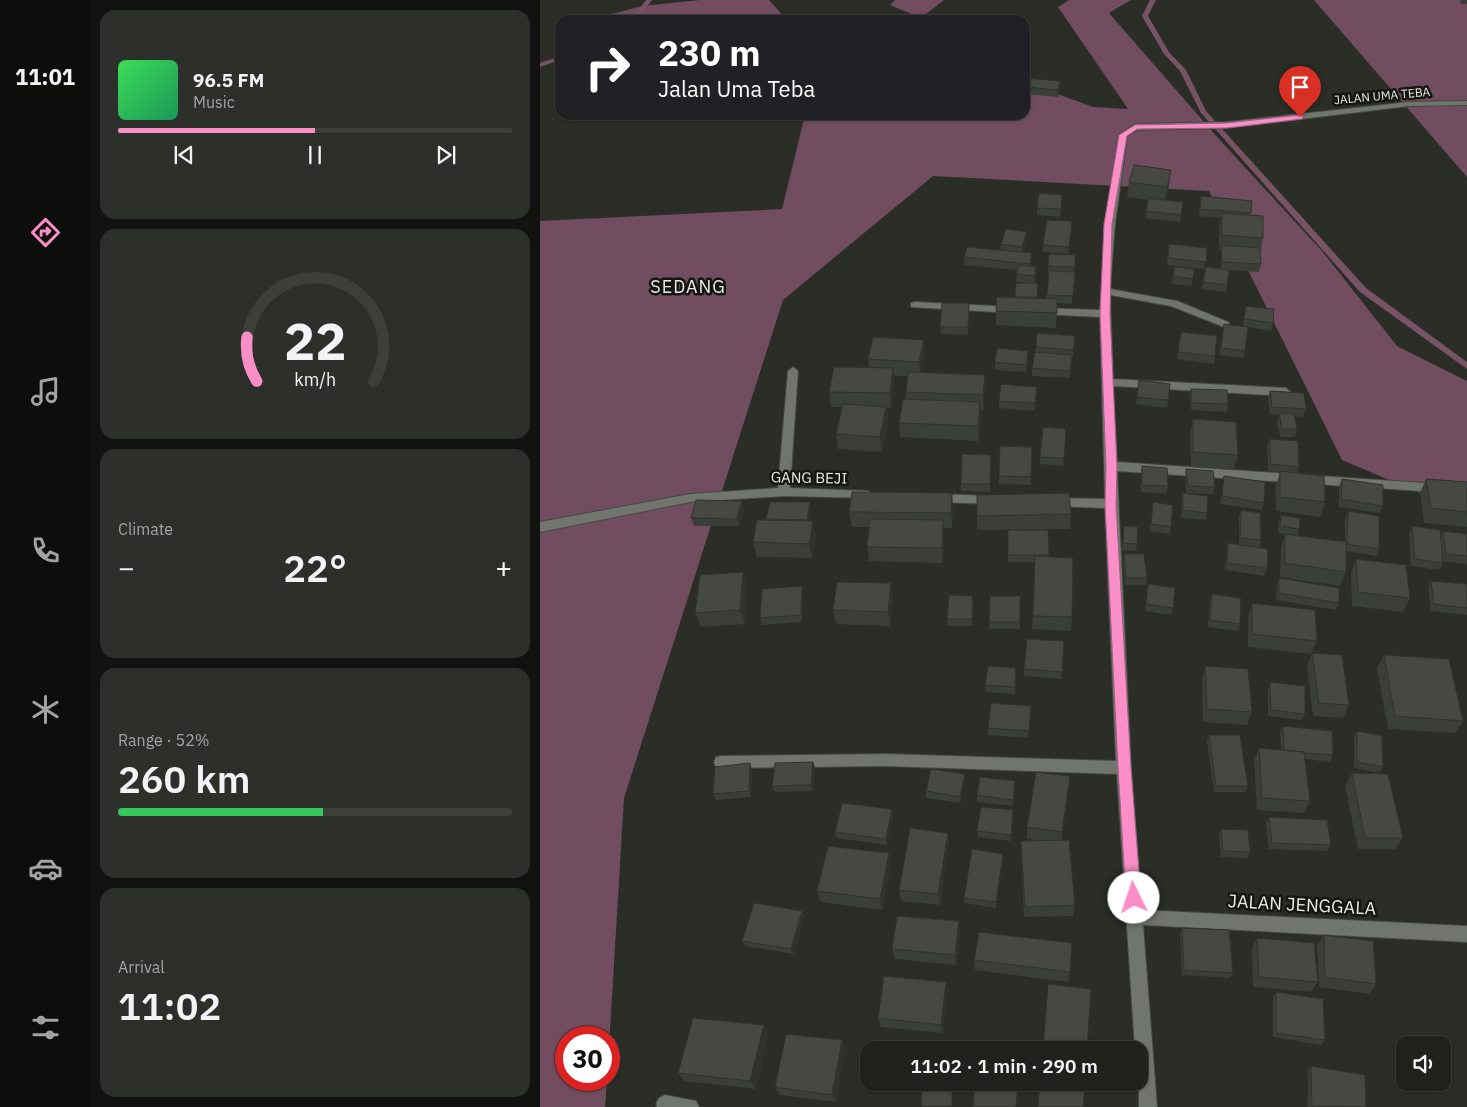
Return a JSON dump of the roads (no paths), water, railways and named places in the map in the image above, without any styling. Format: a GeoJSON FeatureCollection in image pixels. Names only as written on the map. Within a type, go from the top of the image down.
{"type":"FeatureCollection","features":[{"type":"Feature","properties":{"kind":"street","name":"JALAN UMA TEBA"},"geometry":{"type":"LineString","coordinates":[[1105,291],[1108,224],[1123,135],[1135,127],[1227,125],[1409,104],[1467,103]]}},
{"type":"Feature","properties":{"kind":"street"},"geometry":{"type":"LineString","coordinates":[[1148,1107],[1124,768],[1111,504],[1112,466],[1105,291],[1173,304],[1224,324]]}},
{"type":"Feature","properties":{"kind":"street"},"geometry":{"type":"LineString","coordinates":[[915,305],[1105,314]]}},
{"type":"Feature","properties":{"kind":"street"},"geometry":{"type":"LineString","coordinates":[[784,492],[793,371]]}},
{"type":"Feature","properties":{"kind":"street"},"geometry":{"type":"LineString","coordinates":[[1109,382],[1291,393]]}},
{"type":"Feature","properties":{"kind":"street"},"geometry":{"type":"LineString","coordinates":[[1112,466],[1467,490]]}},
{"type":"Feature","properties":{"kind":"street","name":"GANG BEJI"},"geometry":{"type":"LineString","coordinates":[[540,527],[690,498],[784,492],[880,496]]}},
{"type":"Feature","properties":{"kind":"street"},"geometry":{"type":"LineString","coordinates":[[919,497],[1005,500]]}},
{"type":"Feature","properties":{"kind":"street"},"geometry":{"type":"LineString","coordinates":[[1044,502],[1111,504]]}},
{"type":"Feature","properties":{"kind":"street"},"geometry":{"type":"LineString","coordinates":[[721,762],[886,760],[1124,768]]}},
{"type":"Feature","properties":{"kind":"street","name":"JALAN JENGGALA"},"geometry":{"type":"LineString","coordinates":[[1135,917],[1467,934]]}},
{"type":"Feature","properties":{"kind":"street"},"geometry":{"type":"LineString","coordinates":[[665,1104],[690,1107]]}},
{"type":"Feature","properties":{"kind":"waterway"},"geometry":{"type":"LineString","coordinates":[[638,15],[649,0]]}},
{"type":"Feature","properties":{"kind":"waterway"},"geometry":{"type":"LineString","coordinates":[[1153,0],[1145,16],[1166,53],[1183,70],[1203,112],[1363,290],[1467,366]]}},
{"type":"Feature","properties":{"kind":"waterway"},"geometry":{"type":"LineString","coordinates":[[540,65],[555,60]]}},
{"type":"Feature","properties":{"kind":"district","name":"SEDANG"},"geometry":{"type":"Point","coordinates":[688,287]}}]}
